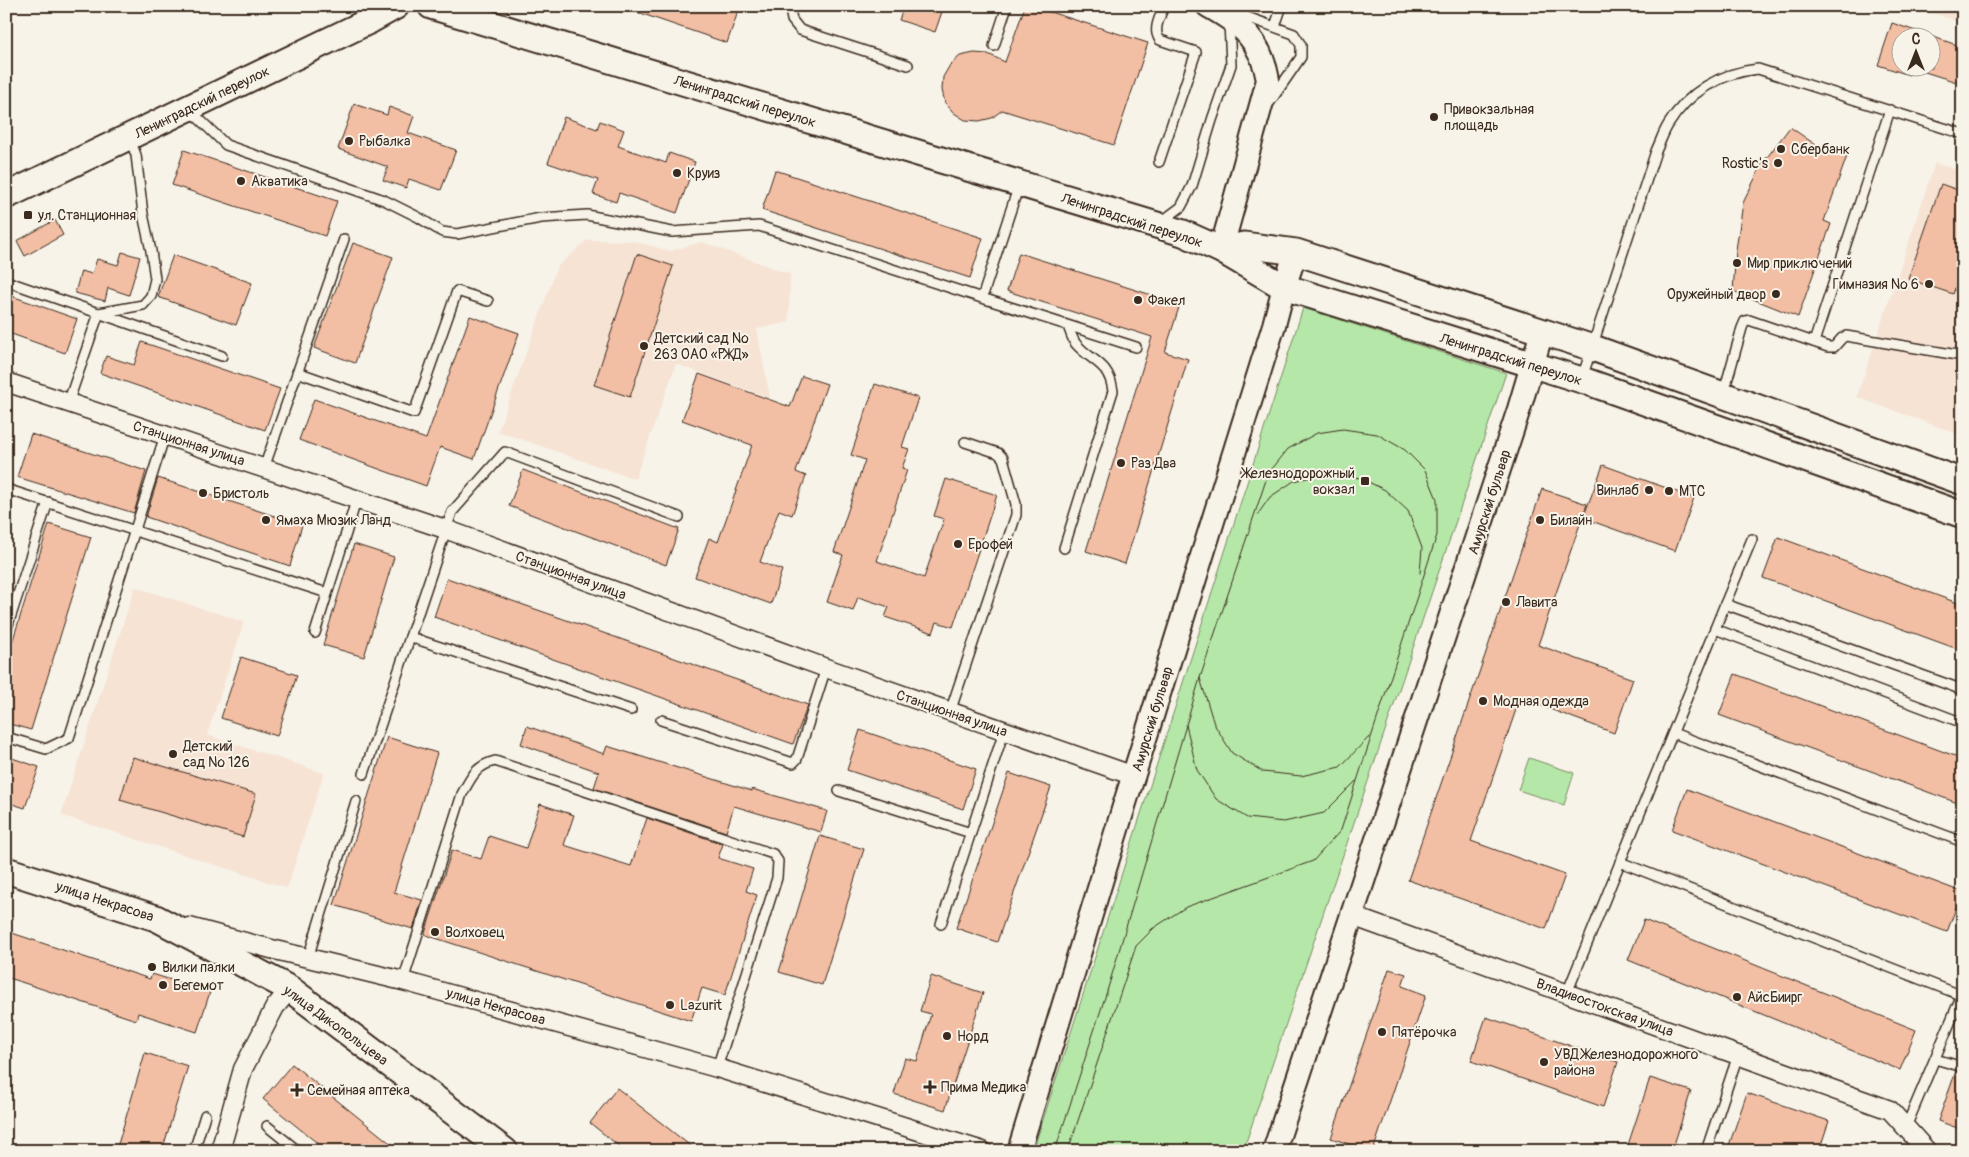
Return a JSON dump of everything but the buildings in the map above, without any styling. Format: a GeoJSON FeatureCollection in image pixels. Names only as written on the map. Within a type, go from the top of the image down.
{"type":"FeatureCollection","features":[{"type":"Feature","properties":{"kind":"main road","name":"Ленинградский переулок"},"geometry":{"type":"LineString","coordinates":[[6,196],[396,6]]}},
{"type":"Feature","properties":{"kind":"main road","name":"Ленинградский переулок"},"geometry":{"type":"LineString","coordinates":[[431,6],[1183,233],[1221,250],[1284,287],[1580,381],[1963,515]]}},
{"type":"Feature","properties":{"kind":"main road"},"geometry":{"type":"LineString","coordinates":[[1221,250],[1244,245],[1296,252],[1592,348],[1963,482]]}},
{"type":"Feature","properties":{"kind":"main road","name":"улица Некрасова"},"geometry":{"type":"LineString","coordinates":[[6,870],[156,918]]}},
{"type":"Feature","properties":{"kind":"main road","name":"улица Дикопольцева"},"geometry":{"type":"LineString","coordinates":[[156,918],[290,989],[505,1151]]}},
{"type":"Feature","properties":{"kind":"street"},"geometry":{"type":"LineString","coordinates":[[1208,6],[1222,12],[1249,34],[1266,65],[1268,80],[1221,250]]}},
{"type":"Feature","properties":{"kind":"street","name":"Амурский бульвар"},"geometry":{"type":"LineString","coordinates":[[1020,1151],[1296,252]]}},
{"type":"Feature","properties":{"kind":"street","name":"Амурский бульвар"},"geometry":{"type":"LineString","coordinates":[[1274,1151],[1520,409],[1542,332]]}},
{"type":"Feature","properties":{"kind":"street","name":"Станционная улица"},"geometry":{"type":"LineString","coordinates":[[7,386],[68,402],[357,498],[826,668],[1134,776]]}},
{"type":"Feature","properties":{"kind":"street","name":"Владивостокская улица"},"geometry":{"type":"LineString","coordinates":[[1352,916],[1890,1110],[1927,1151]]}},
{"type":"Feature","properties":{"kind":"street","name":"улица Некрасова"},"geometry":{"type":"LineString","coordinates":[[156,918],[403,981],[717,1068],[983,1151]]}},
{"type":"Feature","properties":{"kind":"street"},"geometry":{"type":"LineString","coordinates":[[220,1151],[243,1069],[274,1007],[290,989]]}},
{"type":"Feature","properties":{"kind":"lane"},"geometry":{"type":"LineString","coordinates":[[994,46],[1007,6]]}},
{"type":"Feature","properties":{"kind":"lane"},"geometry":{"type":"LineString","coordinates":[[1159,162],[1196,52],[1160,40],[1157,37],[1156,29],[1164,6]]}},
{"type":"Feature","properties":{"kind":"lane"},"geometry":{"type":"LineString","coordinates":[[1275,26],[1282,6]]}},
{"type":"Feature","properties":{"kind":"lane"},"geometry":{"type":"LineString","coordinates":[[788,7],[792,20],[800,30],[908,65]]}},
{"type":"Feature","properties":{"kind":"lane"},"geometry":{"type":"LineString","coordinates":[[1156,225],[1181,207],[1192,186],[1231,65],[1222,12],[1275,26],[1294,34],[1301,45],[1301,57],[1258,119]]}},
{"type":"Feature","properties":{"kind":"lane"},"geometry":{"type":"LineString","coordinates":[[1580,381],[1656,151],[1667,126],[1682,106],[1700,89],[1728,75],[1740,71],[1758,69],[1963,134]]}},
{"type":"Feature","properties":{"kind":"lane"},"geometry":{"type":"LineString","coordinates":[[188,108],[226,145],[384,200],[418,217],[442,232],[457,234],[542,218],[588,215],[672,232],[759,226],[1136,347]]}},
{"type":"Feature","properties":{"kind":"lane"},"geometry":{"type":"LineString","coordinates":[[1814,342],[1890,110]]}},
{"type":"Feature","properties":{"kind":"lane"},"geometry":{"type":"LineString","coordinates":[[99,313],[142,305],[151,296],[155,279],[143,214],[136,155],[129,137]]}},
{"type":"Feature","properties":{"kind":"lane"},"geometry":{"type":"LineString","coordinates":[[982,298],[1019,184]]}},
{"type":"Feature","properties":{"kind":"lane"},"geometry":{"type":"LineString","coordinates":[[264,468],[344,239]]}},
{"type":"Feature","properties":{"kind":"lane"},"geometry":{"type":"LineString","coordinates":[[6,280],[222,356]]}},
{"type":"Feature","properties":{"kind":"lane"},"geometry":{"type":"LineString","coordinates":[[298,372],[414,413],[458,291],[488,300]]}},
{"type":"Feature","properties":{"kind":"lane"},"geometry":{"type":"LineString","coordinates":[[68,402],[99,313]]}},
{"type":"Feature","properties":{"kind":"lane"},"geometry":{"type":"LineString","coordinates":[[1723,395],[1742,328],[1746,321],[1754,321],[1828,347],[1834,347],[1846,336],[1963,356]]}},
{"type":"Feature","properties":{"kind":"lane"},"geometry":{"type":"LineString","coordinates":[[1064,548],[1113,391],[1111,379],[1105,368],[1075,343],[1068,326]]}},
{"type":"Feature","properties":{"kind":"lane"},"geometry":{"type":"LineString","coordinates":[[6,737],[46,749],[69,738],[166,435]]}},
{"type":"Feature","properties":{"kind":"lane"},"geometry":{"type":"LineString","coordinates":[[950,712],[1016,515],[1016,504],[1003,458],[998,453],[965,442]]}},
{"type":"Feature","properties":{"kind":"lane"},"geometry":{"type":"LineString","coordinates":[[364,774],[452,512],[505,452],[679,517]]}},
{"type":"Feature","properties":{"kind":"lane"},"geometry":{"type":"LineString","coordinates":[[6,489],[327,593]]}},
{"type":"Feature","properties":{"kind":"lane"},"geometry":{"type":"LineString","coordinates":[[315,633],[357,498]]}},
{"type":"Feature","properties":{"kind":"lane"},"geometry":{"type":"LineString","coordinates":[[6,631],[48,502]]}},
{"type":"Feature","properties":{"kind":"lane"},"geometry":{"type":"LineString","coordinates":[[1567,993],[1752,538]]}},
{"type":"Feature","properties":{"kind":"lane"},"geometry":{"type":"LineString","coordinates":[[1725,604],[1963,690]]}},
{"type":"Feature","properties":{"kind":"lane"},"geometry":{"type":"LineString","coordinates":[[1715,629],[1963,723]]}},
{"type":"Feature","properties":{"kind":"lane"},"geometry":{"type":"LineString","coordinates":[[410,638],[631,710]]}},
{"type":"Feature","properties":{"kind":"lane"},"geometry":{"type":"LineString","coordinates":[[661,720],[793,763],[797,759],[826,668]]}},
{"type":"Feature","properties":{"kind":"lane"},"geometry":{"type":"LineString","coordinates":[[941,924],[1004,731]]}},
{"type":"Feature","properties":{"kind":"lane"},"geometry":{"type":"LineString","coordinates":[[1673,733],[1963,842]]}},
{"type":"Feature","properties":{"kind":"lane"},"geometry":{"type":"LineString","coordinates":[[403,981],[462,794],[473,774],[484,764],[495,761],[773,854],[778,861],[779,870],[777,878],[717,1068]]}},
{"type":"Feature","properties":{"kind":"lane"},"geometry":{"type":"LineString","coordinates":[[839,790],[971,833]]}},
{"type":"Feature","properties":{"kind":"lane"},"geometry":{"type":"LineString","coordinates":[[308,958],[356,801]]}},
{"type":"Feature","properties":{"kind":"lane"},"geometry":{"type":"LineString","coordinates":[[1620,862],[1962,994],[1906,1127]]}},
{"type":"Feature","properties":{"kind":"lane"},"geometry":{"type":"LineString","coordinates":[[1706,1151],[1738,1055]]}},
{"type":"Feature","properties":{"kind":"lane"},"geometry":{"type":"LineString","coordinates":[[1935,1059],[1963,1067]]}},
{"type":"Feature","properties":{"kind":"lane"},"geometry":{"type":"LineString","coordinates":[[194,1151],[205,1115]]}},
{"type":"Feature","properties":{"kind":"lane"},"geometry":{"type":"LineString","coordinates":[[268,1126],[298,1151]]}},
{"type":"Feature","properties":{"kind":"shaded area"},"geometry":{"type":"Polygon","coordinates":[[[1910,6],[1963,6],[1963,23],[1910,6]]]}},
{"type":"Feature","properties":{"kind":"shaded area","name":"Гимназия № 6"},"geometry":{"type":"Polygon","coordinates":[[[1935,163],[1963,172],[1963,436],[1857,397],[1935,163]]]}},
{"type":"Feature","properties":{"kind":"shaded area","name":"Детский сад № 263 ОАО «РЖД»"},"geometry":{"type":"Polygon","coordinates":[[[587,240],[633,241],[670,251],[702,242],[790,274],[789,322],[757,329],[770,398],[676,364],[635,479],[498,431],[557,267],[587,240]]]}},
{"type":"Feature","properties":{"kind":"shaded area","name":"Детский сад № 126"},"geometry":{"type":"Polygon","coordinates":[[[135,587],[244,622],[207,735],[324,773],[287,888],[61,815],[135,587]]]}},
{"type":"Feature","properties":{"kind":"green space"},"geometry":{"type":"Polygon","coordinates":[[[1303,308],[1506,373],[1243,1151],[1033,1151],[1303,308]]]}},
{"type":"Feature","properties":{"kind":"green space"},"geometry":{"type":"Polygon","coordinates":[[[1529,758],[1574,773],[1564,805],[1518,790],[1529,758]]]}},
{"type":"Feature","properties":{"kind":"tram line"},"geometry":{"type":"LineString","coordinates":[[1055,1151],[1108,988],[1200,678],[1268,474],[1288,449],[1317,433],[1343,429],[1377,434],[1405,450],[1425,470],[1437,499],[1437,535],[1341,830],[1313,861],[1186,907],[1149,931]]}},
{"type":"Feature","properties":{"kind":"tram line"},"geometry":{"type":"LineString","coordinates":[[1258,514],[1270,497],[1294,481],[1328,473],[1360,478],[1385,490],[1408,511],[1422,548],[1420,573]]}},
{"type":"Feature","properties":{"kind":"tram line"},"geometry":{"type":"LineString","coordinates":[[1200,678],[1214,724],[1232,753],[1263,772],[1301,776],[1340,767],[1370,736]]}},
{"type":"Feature","properties":{"kind":"tram line"},"geometry":{"type":"LineString","coordinates":[[1186,725],[1197,770],[1216,799],[1247,818],[1284,822],[1324,813],[1356,781]]}},
{"type":"Feature","properties":{"kind":"tram line"},"geometry":{"type":"LineString","coordinates":[[1068,1151],[1136,946],[1154,928]]}},
{"type":"Feature","properties":{"kind":"place","name":"Привокзальная площадь"},"geometry":{"type":"Point","coordinates":[1434,117]}},
{"type":"Feature","properties":{"kind":"place","name":"Рыбалка"},"geometry":{"type":"Point","coordinates":[349,141]}},
{"type":"Feature","properties":{"kind":"place","name":"Сбербанк"},"geometry":{"type":"Point","coordinates":[1781,149]}},
{"type":"Feature","properties":{"kind":"place","name":"Rostic's"},"geometry":{"type":"Point","coordinates":[1778,163]}},
{"type":"Feature","properties":{"kind":"place","name":"Круиз"},"geometry":{"type":"Point","coordinates":[677,173]}},
{"type":"Feature","properties":{"kind":"place","name":"Акватика"},"geometry":{"type":"Point","coordinates":[241,181]}},
{"type":"Feature","properties":{"kind":"place","name":"ул. Станционная"},"geometry":{"type":"Point","coordinates":[28,215]}},
{"type":"Feature","properties":{"kind":"place","name":"Мир приключений"},"geometry":{"type":"Point","coordinates":[1737,263]}},
{"type":"Feature","properties":{"kind":"place","name":"Гимназия № 6"},"geometry":{"type":"Point","coordinates":[1929,284]}},
{"type":"Feature","properties":{"kind":"place","name":"Оружейный двор"},"geometry":{"type":"Point","coordinates":[1776,294]}},
{"type":"Feature","properties":{"kind":"place","name":"Факел"},"geometry":{"type":"Point","coordinates":[1138,300]}},
{"type":"Feature","properties":{"kind":"place","name":"Детский сад № 263 ОАО «РЖД»"},"geometry":{"type":"Point","coordinates":[644,346]}},
{"type":"Feature","properties":{"kind":"place","name":"Раз Два"},"geometry":{"type":"Point","coordinates":[1121,463]}},
{"type":"Feature","properties":{"kind":"place","name":"Железнодорожный вокзал"},"geometry":{"type":"Point","coordinates":[1365,481]}},
{"type":"Feature","properties":{"kind":"place","name":"Винлаб"},"geometry":{"type":"Point","coordinates":[1649,490]}},
{"type":"Feature","properties":{"kind":"place","name":"МТС"},"geometry":{"type":"Point","coordinates":[1669,491]}},
{"type":"Feature","properties":{"kind":"place","name":"Бристоль"},"geometry":{"type":"Point","coordinates":[203,493]}},
{"type":"Feature","properties":{"kind":"place","name":"Ямаха Мюзик Ланд"},"geometry":{"type":"Point","coordinates":[266,520]}},
{"type":"Feature","properties":{"kind":"place","name":"Билайн"},"geometry":{"type":"Point","coordinates":[1540,520]}},
{"type":"Feature","properties":{"kind":"place","name":"Ерофей"},"geometry":{"type":"Point","coordinates":[958,544]}},
{"type":"Feature","properties":{"kind":"place","name":"Лавита"},"geometry":{"type":"Point","coordinates":[1506,602]}},
{"type":"Feature","properties":{"kind":"place","name":"Модная одежда"},"geometry":{"type":"Point","coordinates":[1483,701]}},
{"type":"Feature","properties":{"kind":"place","name":"Детский сад № 126"},"geometry":{"type":"Point","coordinates":[173,754]}},
{"type":"Feature","properties":{"kind":"place","name":"Волховец"},"geometry":{"type":"Point","coordinates":[435,932]}},
{"type":"Feature","properties":{"kind":"place","name":"Вилки палки"},"geometry":{"type":"Point","coordinates":[152,967]}},
{"type":"Feature","properties":{"kind":"place","name":"Бегемот"},"geometry":{"type":"Point","coordinates":[163,985]}},
{"type":"Feature","properties":{"kind":"place","name":"АйсБиирг"},"geometry":{"type":"Point","coordinates":[1737,997]}},
{"type":"Feature","properties":{"kind":"place","name":"Lazurit"},"geometry":{"type":"Point","coordinates":[670,1005]}},
{"type":"Feature","properties":{"kind":"place","name":"Пятёрочка"},"geometry":{"type":"Point","coordinates":[1382,1032]}},
{"type":"Feature","properties":{"kind":"place","name":"Норд"},"geometry":{"type":"Point","coordinates":[947,1036]}},
{"type":"Feature","properties":{"kind":"place","name":"УВД Железнодорожного района"},"geometry":{"type":"Point","coordinates":[1544,1062]}},
{"type":"Feature","properties":{"kind":"place","name":"Прима Медика"},"geometry":{"type":"Point","coordinates":[930,1087]}},
{"type":"Feature","properties":{"kind":"place","name":"Семейная аптека"},"geometry":{"type":"Point","coordinates":[297,1090]}}]}
